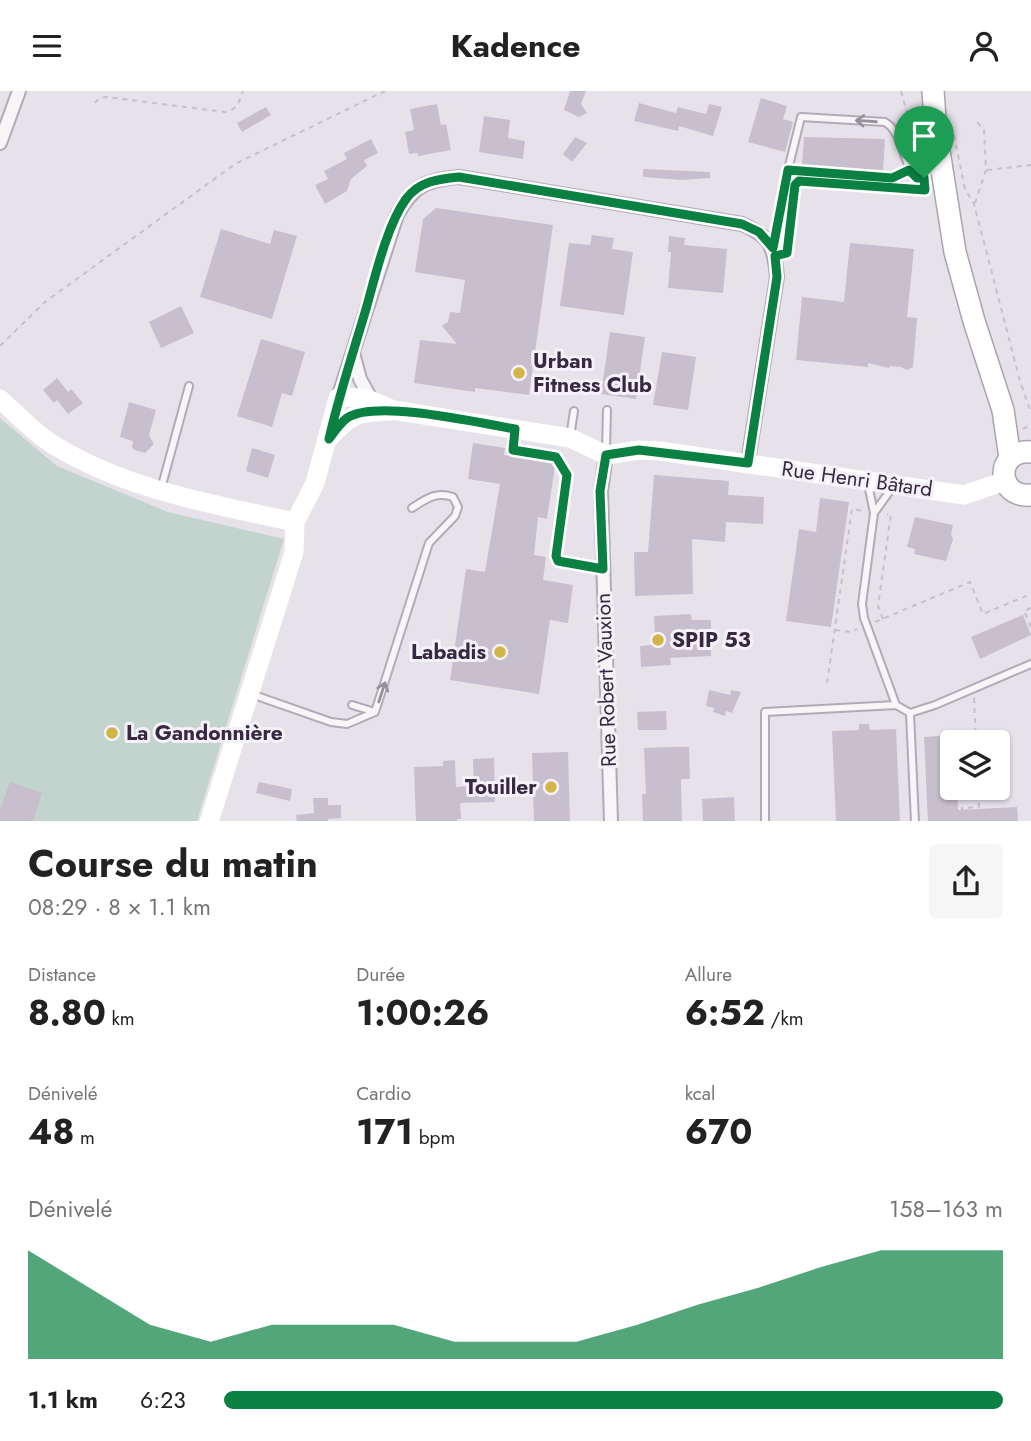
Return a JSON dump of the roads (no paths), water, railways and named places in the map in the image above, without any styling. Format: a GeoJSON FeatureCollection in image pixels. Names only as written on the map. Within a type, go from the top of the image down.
{"type":"FeatureCollection","features":[{"type":"Feature","properties":{"kind":"main road"},"geometry":{"type":"LineString","coordinates":[[933,91],[936,131],[955,252],[974,321],[1021,455],[1004,469],[1005,481],[1012,491],[1029,499]]}},
{"type":"Feature","properties":{"kind":"main road"},"geometry":{"type":"LineString","coordinates":[[1003,410],[1031,446]]}},
{"type":"Feature","properties":{"kind":"street"},"geometry":{"type":"LineString","coordinates":[[0,143],[19,91]]}},
{"type":"Feature","properties":{"kind":"street"},"geometry":{"type":"LineString","coordinates":[[329,439],[346,419],[356,393],[353,352],[397,215],[407,197],[421,185],[439,179],[459,177],[742,224],[759,232],[774,252],[777,277],[748,463]]}},
{"type":"Feature","properties":{"kind":"street"},"geometry":{"type":"LineString","coordinates":[[208,821],[294,552],[295,522],[314,484],[329,439],[356,393],[353,352]]}},
{"type":"Feature","properties":{"kind":"street"},"geometry":{"type":"LineString","coordinates":[[356,393],[393,410]]}},
{"type":"Feature","properties":{"kind":"street"},"geometry":{"type":"LineString","coordinates":[[0,398],[50,442],[104,471],[161,492],[295,522]]}},
{"type":"Feature","properties":{"kind":"street"},"geometry":{"type":"LineString","coordinates":[[346,419],[364,413],[393,410],[570,438],[606,455]]}},
{"type":"Feature","properties":{"kind":"street","name":"Rue Henri Bâtard"},"geometry":{"type":"LineString","coordinates":[[606,455],[639,450],[964,495],[1005,481]]}},
{"type":"Feature","properties":{"kind":"street","name":"Rue Robert Vauxion"},"geometry":{"type":"LineString","coordinates":[[606,455],[600,491],[611,821]]}},
{"type":"Feature","properties":{"kind":"lane"},"geometry":{"type":"LineString","coordinates":[[774,252],[788,170],[801,117],[886,122],[894,127],[909,170],[917,178],[924,178],[930,172],[936,131]]}},
{"type":"Feature","properties":{"kind":"lane"},"geometry":{"type":"LineString","coordinates":[[788,170],[892,178],[909,170]]}},
{"type":"Feature","properties":{"kind":"lane"},"geometry":{"type":"LineString","coordinates":[[161,492],[190,386]]}},
{"type":"Feature","properties":{"kind":"lane"},"geometry":{"type":"LineString","coordinates":[[606,455],[607,410]]}},
{"type":"Feature","properties":{"kind":"lane"},"geometry":{"type":"LineString","coordinates":[[570,438],[574,411]]}},
{"type":"Feature","properties":{"kind":"lane"},"geometry":{"type":"LineString","coordinates":[[515,429],[513,450],[556,457],[567,475],[556,556],[558,561],[603,569]]}},
{"type":"Feature","properties":{"kind":"lane"},"geometry":{"type":"LineString","coordinates":[[867,481],[874,513],[862,604],[866,625],[896,705]]}},
{"type":"Feature","properties":{"kind":"lane"},"geometry":{"type":"LineString","coordinates":[[874,513],[894,484]]}},
{"type":"Feature","properties":{"kind":"lane"},"geometry":{"type":"LineString","coordinates":[[250,693],[331,722],[347,724],[375,712],[429,543],[455,516],[458,507],[453,497],[440,494],[412,508]]}},
{"type":"Feature","properties":{"kind":"lane"},"geometry":{"type":"LineString","coordinates":[[765,821],[765,712],[896,705],[910,713],[1031,664]]}},
{"type":"Feature","properties":{"kind":"lane"},"geometry":{"type":"LineString","coordinates":[[352,705],[375,712]]}},
{"type":"Feature","properties":{"kind":"lane"},"geometry":{"type":"LineString","coordinates":[[910,713],[915,821]]}},
{"type":"Feature","properties":{"kind":"place","name":"Urban Fitness Club"},"geometry":{"type":"Point","coordinates":[519,373]}},
{"type":"Feature","properties":{"kind":"place","name":"SPIP 53"},"geometry":{"type":"Point","coordinates":[658,640]}},
{"type":"Feature","properties":{"kind":"place","name":"Labadis"},"geometry":{"type":"Point","coordinates":[500,652]}},
{"type":"Feature","properties":{"kind":"place","name":"La Gandonnière"},"geometry":{"type":"Point","coordinates":[112,733]}},
{"type":"Feature","properties":{"kind":"place","name":"Touiller"},"geometry":{"type":"Point","coordinates":[551,787]}}]}
